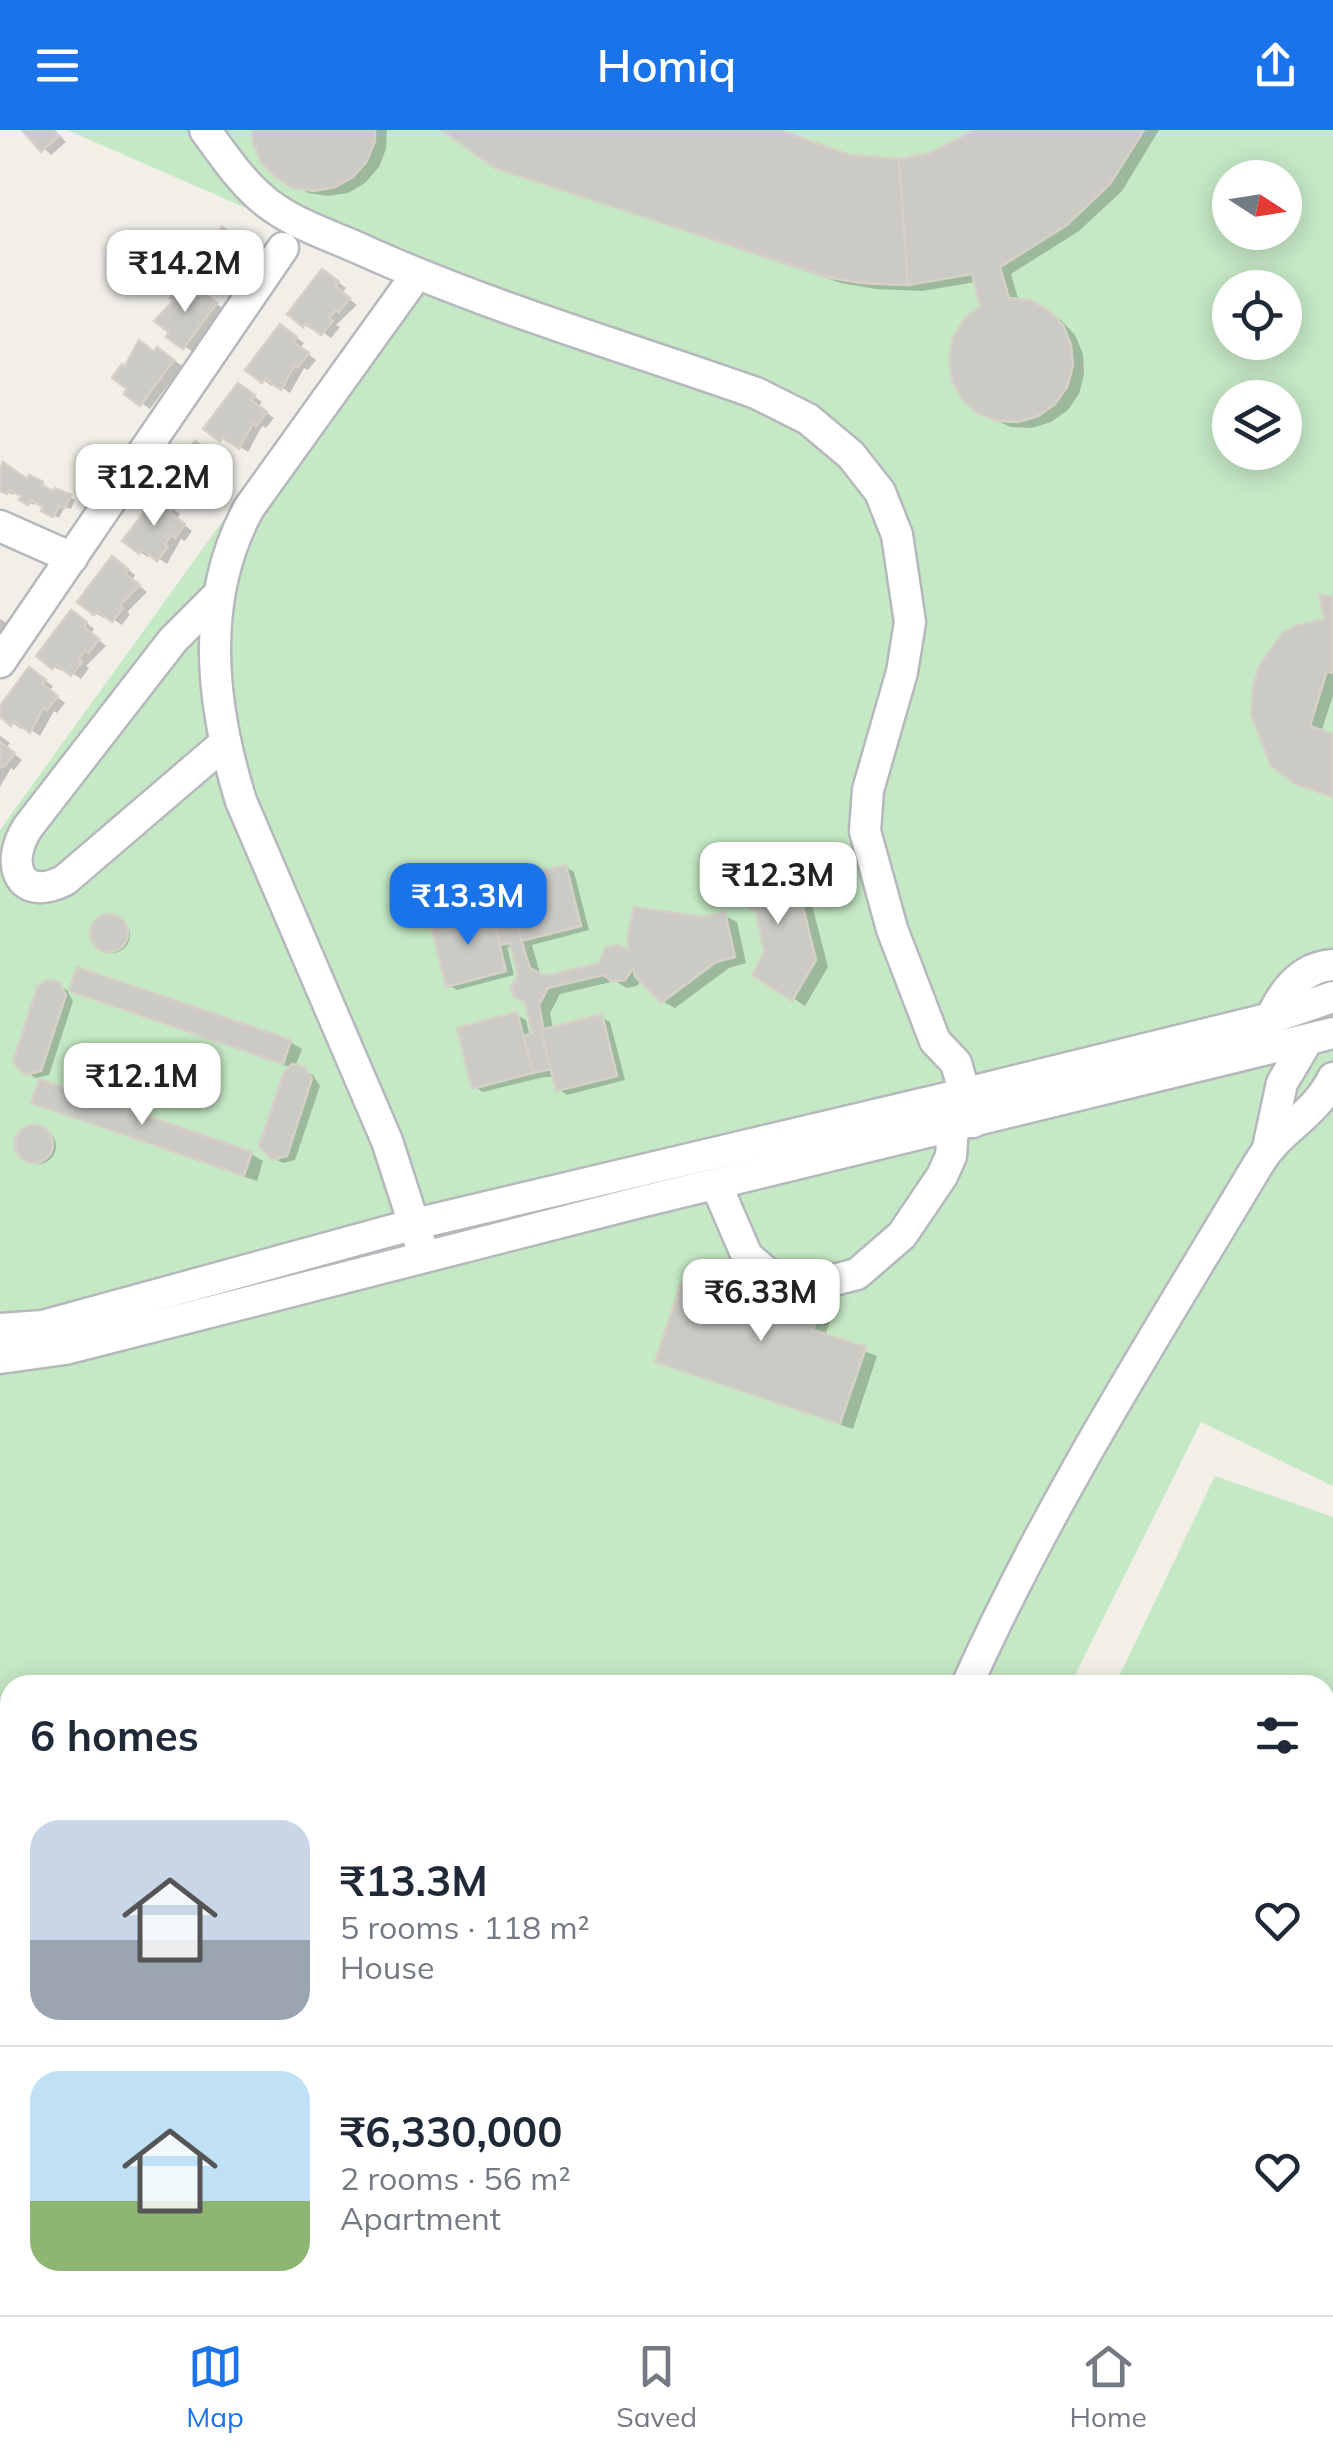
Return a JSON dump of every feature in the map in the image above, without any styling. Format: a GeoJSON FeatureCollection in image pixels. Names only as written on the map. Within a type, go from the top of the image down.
{"type":"FeatureCollection","features":[{"type":"Feature","properties":{"kind":"street"},"geometry":{"type":"LineString","coordinates":[[205,130],[238,175],[273,208],[417,274],[756,392],[808,419],[851,454],[880,492],[898,535],[910,622],[902,672],[868,790],[866,831],[892,929],[935,1041],[932,1064],[955,1114],[951,1156],[902,1235],[857,1274],[826,1282],[798,1282],[768,1274],[747,1256],[716,1184]]}},
{"type":"Feature","properties":{"kind":"street"},"geometry":{"type":"LineString","coordinates":[[0,662],[282,248]]}},
{"type":"Feature","properties":{"kind":"street"},"geometry":{"type":"LineString","coordinates":[[417,274],[250,508],[225,562],[214,665],[225,743],[240,800],[387,1141],[423,1258]]}},
{"type":"Feature","properties":{"kind":"street"},"geometry":{"type":"LineString","coordinates":[[0,526],[72,558]]}},
{"type":"Feature","properties":{"kind":"street"},"geometry":{"type":"LineString","coordinates":[[219,594],[174,640],[28,827],[16,850],[18,871],[24,881],[46,889],[65,880],[225,743]]}},
{"type":"Feature","properties":{"kind":"street"},"geometry":{"type":"LineString","coordinates":[[1271,1018],[1280,997],[1302,975],[1333,965]]}},
{"type":"Feature","properties":{"kind":"street"},"geometry":{"type":"LineString","coordinates":[[0,1358],[65,1349],[716,1184],[955,1114],[1325,1000],[1302,975]]}},
{"type":"Feature","properties":{"kind":"street"},"geometry":{"type":"LineString","coordinates":[[0,1329],[44,1326],[415,1224],[1320,1037]]}},
{"type":"Feature","properties":{"kind":"street"},"geometry":{"type":"LineString","coordinates":[[1268,1148],[1282,1083],[1320,1037]]}},
{"type":"Feature","properties":{"kind":"street"},"geometry":{"type":"LineString","coordinates":[[972,1675],[1074,1472],[1268,1148],[1323,1099],[1333,1078]]}},
{"type":"Feature","properties":{"kind":"green space"},"geometry":{"type":"Polygon","coordinates":[[[67,130],[1333,130],[1333,1486],[1201,1422],[1075,1675],[0,1675],[0,830],[400,275],[67,130]]]}},
{"type":"Feature","properties":{"kind":"green space"},"geometry":{"type":"Polygon","coordinates":[[[1215,1476],[1333,1517],[1333,1675],[1120,1675],[1215,1476]]]}},
{"type":"Feature","properties":{"kind":"building"},"geometry":{"type":"Polygon","coordinates":[[[22,130],[53,130],[59,136],[41,152],[22,130]]]}},
{"type":"Feature","properties":{"kind":"building"},"geometry":{"type":"Polygon","coordinates":[[[252,130],[375,130],[375,141],[367,161],[353,177],[335,187],[314,191],[293,188],[275,177],[261,162],[252,130]]]}},
{"type":"Feature","properties":{"kind":"building"},"geometry":{"type":"Polygon","coordinates":[[[442,130],[778,130],[850,155],[899,159],[930,153],[974,130],[1144,130],[1110,184],[1067,225],[1000,267],[1009,298],[1030,300],[1048,310],[1063,325],[1071,345],[1073,366],[1067,387],[1055,404],[1038,416],[1018,422],[997,421],[977,413],[962,399],[952,380],[949,359],[953,338],[964,319],[980,306],[972,274],[908,285],[827,277],[495,168],[442,130]]]}},
{"type":"Feature","properties":{"kind":"building"},"geometry":{"type":"Polygon","coordinates":[[[442,130],[778,130],[850,155],[899,159],[908,285],[827,277],[495,168],[442,130]]]}},
{"type":"Feature","properties":{"kind":"building"},"geometry":{"type":"Polygon","coordinates":[[[222,227],[258,246],[224,293],[207,280],[211,275],[195,264],[215,244],[212,241],[222,227]]]}},
{"type":"Feature","properties":{"kind":"building"},"geometry":{"type":"Polygon","coordinates":[[[322,269],[339,282],[335,286],[350,298],[329,318],[333,321],[321,335],[287,314],[322,269]]]}},
{"type":"Feature","properties":{"kind":"building"},"geometry":{"type":"Polygon","coordinates":[[[181,283],[197,295],[200,290],[217,303],[183,349],[166,337],[169,332],[154,321],[174,300],[170,298],[181,283]]]}},
{"type":"Feature","properties":{"kind":"building"},"geometry":{"type":"Polygon","coordinates":[[[280,324],[297,337],[293,342],[309,353],[298,367],[295,365],[281,390],[265,378],[262,383],[245,370],[280,324]]]}},
{"type":"Feature","properties":{"kind":"building"},"geometry":{"type":"Polygon","coordinates":[[[139,340],[174,360],[140,406],[112,378],[122,364],[125,366],[139,340]]]}},
{"type":"Feature","properties":{"kind":"building"},"geometry":{"type":"Polygon","coordinates":[[[238,383],[255,395],[251,400],[267,412],[256,426],[253,423],[239,449],[203,429],[238,383]]]}},
{"type":"Feature","properties":{"kind":"building"},"geometry":{"type":"Polygon","coordinates":[[[195,441],[212,454],[208,459],[224,470],[213,484],[210,482],[196,507],[181,496],[177,500],[161,487],[195,441]]]}},
{"type":"Feature","properties":{"kind":"building"},"geometry":{"type":"Polygon","coordinates":[[[3,462],[27,479],[29,475],[53,491],[55,488],[71,495],[65,508],[59,506],[53,517],[30,500],[28,505],[9,490],[7,494],[0,491],[3,462]]]}},
{"type":"Feature","properties":{"kind":"building"},"geometry":{"type":"Polygon","coordinates":[[[157,495],[173,508],[170,513],[185,524],[175,538],[171,535],[165,544],[168,547],[157,561],[122,541],[157,495]]]}},
{"type":"Feature","properties":{"kind":"building"},"geometry":{"type":"Polygon","coordinates":[[[112,556],[128,569],[125,574],[140,585],[120,605],[123,608],[112,622],[77,602],[112,556]]]}},
{"type":"Feature","properties":{"kind":"building"},"geometry":{"type":"Polygon","coordinates":[[[1319,594],[1333,597],[1333,673],[1327,671],[1310,726],[1333,734],[1333,797],[1297,785],[1271,766],[1251,715],[1253,685],[1260,664],[1283,633],[1324,619],[1319,594]]]}},
{"type":"Feature","properties":{"kind":"building"},"geometry":{"type":"Polygon","coordinates":[[[71,610],[87,622],[84,627],[99,639],[89,653],[85,650],[79,659],[82,662],[71,676],[56,664],[52,669],[36,656],[71,610]]]}},
{"type":"Feature","properties":{"kind":"building"},"geometry":{"type":"Polygon","coordinates":[[[29,667],[58,696],[47,710],[44,707],[30,733],[14,721],[11,726],[0,717],[0,706],[29,667]]]}},
{"type":"Feature","properties":{"kind":"building"},"geometry":{"type":"Polygon","coordinates":[[[0,742],[15,753],[4,767],[0,766],[0,742]]]}},
{"type":"Feature","properties":{"kind":"building"},"geometry":{"type":"Polygon","coordinates":[[[756,856],[796,879],[816,960],[792,1001],[752,975],[764,952],[756,912],[732,898],[756,856]]]}},
{"type":"Feature","properties":{"kind":"building"},"geometry":{"type":"Polygon","coordinates":[[[566,865],[581,926],[521,941],[505,880],[566,865]]]}},
{"type":"Feature","properties":{"kind":"building"},"geometry":{"type":"Polygon","coordinates":[[[634,907],[705,917],[725,912],[735,957],[716,962],[661,1003],[635,976],[633,968],[625,980],[613,982],[603,975],[548,988],[539,1005],[551,1069],[533,1073],[523,1036],[532,1033],[525,1002],[513,996],[511,987],[518,975],[510,943],[500,945],[495,925],[515,920],[530,968],[545,976],[599,963],[606,947],[618,945],[629,950],[627,939],[634,907]]]}},
{"type":"Feature","properties":{"kind":"building"},"geometry":{"type":"Polygon","coordinates":[[[491,910],[506,971],[446,987],[431,925],[491,910]]]}},
{"type":"Feature","properties":{"kind":"building"},"geometry":{"type":"Polygon","coordinates":[[[109,914],[122,920],[128,933],[122,946],[109,952],[96,946],[90,933],[96,920],[109,914]]]}},
{"type":"Feature","properties":{"kind":"building"},"geometry":{"type":"Polygon","coordinates":[[[77,967],[291,1040],[283,1064],[69,991],[77,967]]]}},
{"type":"Feature","properties":{"kind":"building"},"geometry":{"type":"Polygon","coordinates":[[[46,980],[59,982],[66,995],[41,1071],[25,1075],[13,1062],[37,987],[46,980]]]}},
{"type":"Feature","properties":{"kind":"building"},"geometry":{"type":"Polygon","coordinates":[[[517,1012],[533,1073],[472,1089],[457,1028],[517,1012]]]}},
{"type":"Feature","properties":{"kind":"building"},"geometry":{"type":"Polygon","coordinates":[[[602,1014],[617,1076],[556,1091],[541,1030],[602,1014]]]}},
{"type":"Feature","properties":{"kind":"building"},"geometry":{"type":"Polygon","coordinates":[[[292,1064],[305,1067],[312,1079],[287,1156],[272,1160],[259,1146],[284,1072],[292,1064]]]}},
{"type":"Feature","properties":{"kind":"building"},"geometry":{"type":"Polygon","coordinates":[[[39,1079],[252,1152],[244,1176],[31,1103],[39,1079]]]}},
{"type":"Feature","properties":{"kind":"building"},"geometry":{"type":"Polygon","coordinates":[[[34,1125],[47,1131],[53,1144],[47,1157],[34,1163],[21,1157],[15,1144],[21,1131],[34,1125]]]}},
{"type":"Feature","properties":{"kind":"building"},"geometry":{"type":"Polygon","coordinates":[[[721,1266],[823,1300],[813,1330],[866,1347],[840,1424],[655,1362],[681,1283],[712,1293],[721,1266]]]}}]}
